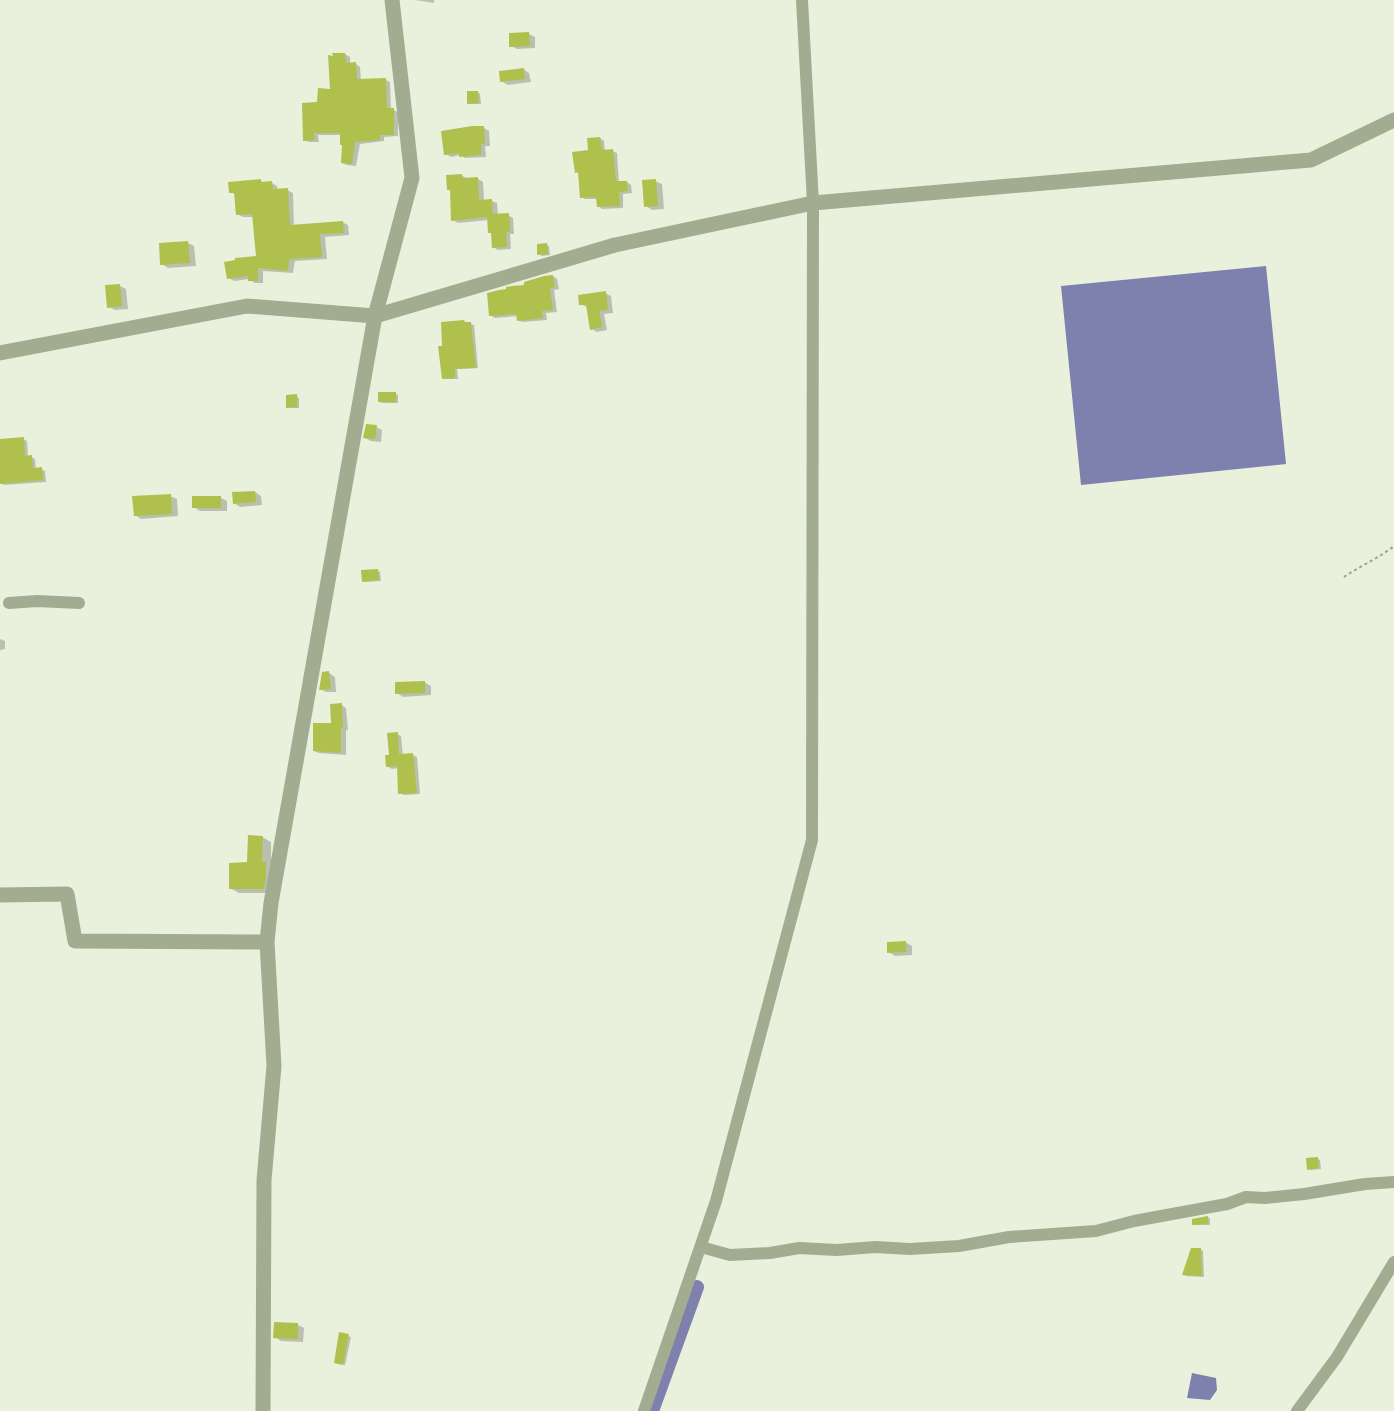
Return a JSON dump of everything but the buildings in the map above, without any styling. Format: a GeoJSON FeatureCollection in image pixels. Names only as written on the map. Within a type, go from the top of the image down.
{"type":"FeatureCollection","features":[{"type":"Feature","properties":{"kind":"street"},"geometry":{"type":"LineString","coordinates":[[263,1411],[264,1180],[274,1066],[267,942],[271,903],[375,316],[412,178],[392,0]]}},
{"type":"Feature","properties":{"kind":"street"},"geometry":{"type":"LineString","coordinates":[[644,1411],[716,1201],[812,840],[813,203],[802,0]]}},
{"type":"Feature","properties":{"kind":"street"},"geometry":{"type":"LineString","coordinates":[[0,353],[247,306],[375,316],[615,245],[813,203],[1311,160],[1393,125]]}},
{"type":"Feature","properties":{"kind":"street"},"geometry":{"type":"LineString","coordinates":[[9,603],[45,601],[79,603]]}},
{"type":"Feature","properties":{"kind":"street"},"geometry":{"type":"LineString","coordinates":[[0,895],[68,894],[75,941],[267,942]]}},
{"type":"Feature","properties":{"kind":"street"},"geometry":{"type":"LineString","coordinates":[[701,1247],[729,1255],[770,1253],[799,1248],[837,1250],[959,1246],[1009,1237],[1096,1231],[1134,1221],[1227,1204],[1246,1197],[1265,1198],[1394,1182]]}},
{"type":"Feature","properties":{"kind":"street"},"geometry":{"type":"LineString","coordinates":[[1297,1411],[1337,1357],[1394,1262]]}},
{"type":"Feature","properties":{"kind":"path"},"geometry":{"type":"LineString","coordinates":[[1344,577],[1394,546]]}},
{"type":"Feature","properties":{"kind":"water"},"geometry":{"type":"Polygon","coordinates":[[[1266,266],[1286,464],[1081,485],[1061,286],[1266,266]]]}},
{"type":"Feature","properties":{"kind":"water"},"geometry":{"type":"Polygon","coordinates":[[[1192,1373],[1216,1378],[1217,1390],[1210,1400],[1187,1398],[1192,1373]]]}},
{"type":"Feature","properties":{"kind":"waterway"},"geometry":{"type":"LineString","coordinates":[[652,1411],[697,1287]]}}]}
